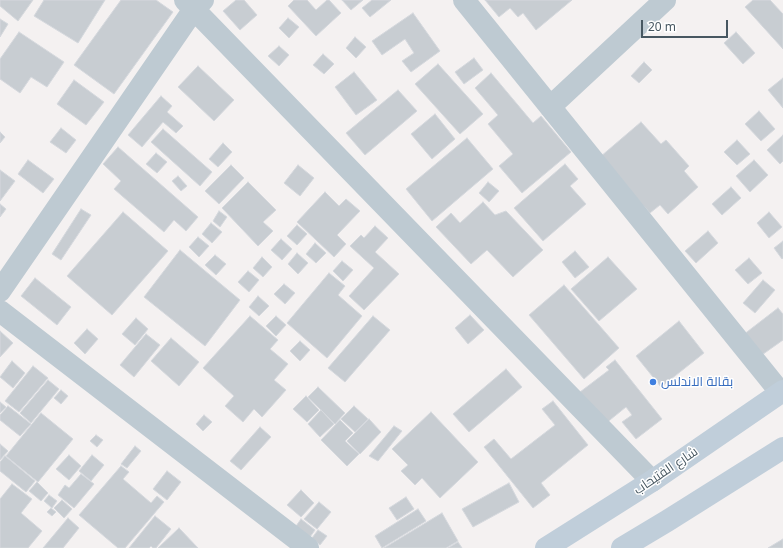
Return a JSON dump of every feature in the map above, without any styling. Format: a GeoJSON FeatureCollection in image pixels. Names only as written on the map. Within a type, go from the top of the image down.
{"type":"FeatureCollection","features":[{"type":"Feature","properties":{"kind":"main road","name":"شارع الفتيحاب"},"geometry":{"type":"LineString","coordinates":[[546,548],[652,481],[782,392]]}},
{"type":"Feature","properties":{"kind":"main road"},"geometry":{"type":"LineString","coordinates":[[622,548],[783,448]]}},
{"type":"Feature","properties":{"kind":"street"},"geometry":{"type":"LineString","coordinates":[[464,0],[782,392]]}},
{"type":"Feature","properties":{"kind":"street"},"geometry":{"type":"LineString","coordinates":[[550,107],[666,0]]}},
{"type":"Feature","properties":{"kind":"street"},"geometry":{"type":"LineString","coordinates":[[0,291],[194,3],[652,481]]}},
{"type":"Feature","properties":{"kind":"street"},"geometry":{"type":"LineString","coordinates":[[0,311],[308,548]]}},
{"type":"Feature","properties":{"kind":"building"},"geometry":{"type":"Polygon","coordinates":[[[0,0],[33,0],[18,21],[0,6],[0,0]]]}},
{"type":"Feature","properties":{"kind":"building"},"geometry":{"type":"Polygon","coordinates":[[[44,0],[105,0],[78,43],[34,16],[44,0]]]}},
{"type":"Feature","properties":{"kind":"building"},"geometry":{"type":"Polygon","coordinates":[[[121,0],[156,0],[173,12],[114,94],[74,65],[121,0]]]}},
{"type":"Feature","properties":{"kind":"building"},"geometry":{"type":"Polygon","coordinates":[[[236,0],[244,0],[257,15],[240,30],[223,11],[236,0]]]}},
{"type":"Feature","properties":{"kind":"building"},"geometry":{"type":"Polygon","coordinates":[[[294,0],[307,0],[316,10],[327,0],[329,0],[341,13],[316,36],[288,6],[294,0]]]}},
{"type":"Feature","properties":{"kind":"building"},"geometry":{"type":"Polygon","coordinates":[[[342,0],[363,0],[351,10],[342,0]]]}},
{"type":"Feature","properties":{"kind":"building"},"geometry":{"type":"Polygon","coordinates":[[[372,0],[391,0],[370,17],[362,8],[372,0]]]}},
{"type":"Feature","properties":{"kind":"building"},"geometry":{"type":"Polygon","coordinates":[[[485,0],[572,0],[536,30],[523,13],[518,17],[510,8],[499,17],[485,0]]]}},
{"type":"Feature","properties":{"kind":"building"},"geometry":{"type":"Polygon","coordinates":[[[753,0],[770,0],[783,14],[783,49],[745,7],[753,0]]]}},
{"type":"Feature","properties":{"kind":"building"},"geometry":{"type":"Polygon","coordinates":[[[413,13],[440,51],[411,72],[402,61],[414,53],[405,39],[382,55],[372,41],[413,13]]]}},
{"type":"Feature","properties":{"kind":"building"},"geometry":{"type":"Polygon","coordinates":[[[288,18],[299,27],[289,38],[279,28],[288,18]]]}},
{"type":"Feature","properties":{"kind":"building"},"geometry":{"type":"Polygon","coordinates":[[[0,19],[8,24],[0,37],[0,19]]]}},
{"type":"Feature","properties":{"kind":"building"},"geometry":{"type":"Polygon","coordinates":[[[19,32],[64,62],[47,87],[31,77],[20,93],[0,79],[0,59],[19,32]]]}},
{"type":"Feature","properties":{"kind":"building"},"geometry":{"type":"Polygon","coordinates":[[[736,32],[755,53],[743,64],[724,43],[736,32]]]}},
{"type":"Feature","properties":{"kind":"building"},"geometry":{"type":"Polygon","coordinates":[[[355,37],[366,47],[356,58],[346,48],[355,37]]]}},
{"type":"Feature","properties":{"kind":"building"},"geometry":{"type":"Polygon","coordinates":[[[279,46],[289,55],[279,66],[268,56],[279,46]]]}},
{"type":"Feature","properties":{"kind":"building"},"geometry":{"type":"Polygon","coordinates":[[[323,54],[334,64],[324,74],[313,65],[323,54]]]}},
{"type":"Feature","properties":{"kind":"building"},"geometry":{"type":"Polygon","coordinates":[[[474,58],[483,70],[464,84],[455,72],[474,58]]]}},
{"type":"Feature","properties":{"kind":"building"},"geometry":{"type":"Polygon","coordinates":[[[644,62],[652,70],[639,83],[631,76],[644,62]]]}},
{"type":"Feature","properties":{"kind":"building"},"geometry":{"type":"Polygon","coordinates":[[[438,64],[483,114],[460,134],[415,84],[438,64]]]}},
{"type":"Feature","properties":{"kind":"building"},"geometry":{"type":"Polygon","coordinates":[[[198,66],[234,100],[214,121],[178,87],[198,66]]]}},
{"type":"Feature","properties":{"kind":"building"},"geometry":{"type":"Polygon","coordinates":[[[354,72],[377,100],[356,115],[335,87],[354,72]]]}},
{"type":"Feature","properties":{"kind":"building"},"geometry":{"type":"Polygon","coordinates":[[[491,73],[533,123],[541,116],[571,152],[522,193],[499,166],[513,154],[488,124],[498,115],[475,88],[491,73]]]}},
{"type":"Feature","properties":{"kind":"building"},"geometry":{"type":"Polygon","coordinates":[[[783,78],[783,108],[768,90],[783,78]]]}},
{"type":"Feature","properties":{"kind":"building"},"geometry":{"type":"Polygon","coordinates":[[[74,80],[104,102],[86,125],[57,104],[74,80]]]}},
{"type":"Feature","properties":{"kind":"building"},"geometry":{"type":"Polygon","coordinates":[[[398,90],[417,111],[365,155],[346,133],[398,90]]]}},
{"type":"Feature","properties":{"kind":"building"},"geometry":{"type":"Polygon","coordinates":[[[161,96],[172,106],[167,112],[183,126],[176,133],[163,122],[142,147],[128,135],[161,96]]]}},
{"type":"Feature","properties":{"kind":"building"},"geometry":{"type":"Polygon","coordinates":[[[759,111],[775,129],[761,141],[745,124],[759,111]]]}},
{"type":"Feature","properties":{"kind":"building"},"geometry":{"type":"Polygon","coordinates":[[[435,114],[455,139],[432,159],[411,134],[435,114]]]}},
{"type":"Feature","properties":{"kind":"building"},"geometry":{"type":"Polygon","coordinates":[[[641,122],[661,144],[666,140],[689,166],[684,171],[698,187],[668,214],[660,205],[650,213],[600,157],[641,122]]]}},
{"type":"Feature","properties":{"kind":"building"},"geometry":{"type":"Polygon","coordinates":[[[61,128],[76,140],[66,153],[50,142],[61,128]]]}},
{"type":"Feature","properties":{"kind":"building"},"geometry":{"type":"Polygon","coordinates":[[[163,129],[212,172],[200,186],[151,142],[163,129]]]}},
{"type":"Feature","properties":{"kind":"building"},"geometry":{"type":"Polygon","coordinates":[[[0,132],[5,137],[0,143],[0,132]]]}},
{"type":"Feature","properties":{"kind":"building"},"geometry":{"type":"Polygon","coordinates":[[[783,135],[783,161],[780,164],[767,150],[783,135]]]}},
{"type":"Feature","properties":{"kind":"building"},"geometry":{"type":"Polygon","coordinates":[[[467,138],[493,169],[432,221],[406,189],[467,138]]]}},
{"type":"Feature","properties":{"kind":"building"},"geometry":{"type":"Polygon","coordinates":[[[737,140],[750,154],[737,165],[724,152],[737,140]]]}},
{"type":"Feature","properties":{"kind":"building"},"geometry":{"type":"Polygon","coordinates":[[[223,143],[232,152],[218,167],[209,159],[223,143]]]}},
{"type":"Feature","properties":{"kind":"building"},"geometry":{"type":"Polygon","coordinates":[[[118,147],[198,217],[186,231],[174,220],[164,232],[114,189],[121,181],[103,164],[118,147]]]}},
{"type":"Feature","properties":{"kind":"building"},"geometry":{"type":"Polygon","coordinates":[[[156,153],[167,162],[157,173],[146,164],[156,153]]]}},
{"type":"Feature","properties":{"kind":"building"},"geometry":{"type":"Polygon","coordinates":[[[28,160],[54,179],[43,193],[18,174],[28,160]]]}},
{"type":"Feature","properties":{"kind":"building"},"geometry":{"type":"Polygon","coordinates":[[[754,160],[768,175],[750,192],[736,176],[754,160]]]}},
{"type":"Feature","properties":{"kind":"building"},"geometry":{"type":"Polygon","coordinates":[[[565,164],[578,179],[570,186],[586,204],[543,241],[514,208],[565,164]]]}},
{"type":"Feature","properties":{"kind":"building"},"geometry":{"type":"Polygon","coordinates":[[[231,165],[244,178],[219,204],[205,191],[231,165]]]}},
{"type":"Feature","properties":{"kind":"building"},"geometry":{"type":"Polygon","coordinates":[[[298,165],[314,178],[300,196],[284,183],[298,165]]]}},
{"type":"Feature","properties":{"kind":"building"},"geometry":{"type":"Polygon","coordinates":[[[0,170],[15,181],[0,201],[0,170]]]}},
{"type":"Feature","properties":{"kind":"building"},"geometry":{"type":"Polygon","coordinates":[[[178,176],[187,186],[181,191],[172,181],[178,176]]]}},
{"type":"Feature","properties":{"kind":"building"},"geometry":{"type":"Polygon","coordinates":[[[248,182],[276,210],[263,222],[273,231],[258,246],[222,208],[248,182]]]}},
{"type":"Feature","properties":{"kind":"building"},"geometry":{"type":"Polygon","coordinates":[[[488,182],[499,191],[489,202],[479,193],[488,182]]]}},
{"type":"Feature","properties":{"kind":"building"},"geometry":{"type":"Polygon","coordinates":[[[731,187],[741,198],[722,215],[712,204],[731,187]]]}},
{"type":"Feature","properties":{"kind":"building"},"geometry":{"type":"Polygon","coordinates":[[[325,192],[339,206],[346,199],[360,211],[337,235],[346,244],[334,257],[297,222],[325,192]]]}},
{"type":"Feature","properties":{"kind":"building"},"geometry":{"type":"Polygon","coordinates":[[[483,202],[495,215],[506,211],[543,250],[513,277],[487,250],[471,264],[436,227],[451,213],[460,223],[483,202]]]}},
{"type":"Feature","properties":{"kind":"building"},"geometry":{"type":"Polygon","coordinates":[[[0,204],[6,209],[0,217],[0,204]]]}},
{"type":"Feature","properties":{"kind":"building"},"geometry":{"type":"Polygon","coordinates":[[[81,209],[91,215],[61,260],[52,254],[81,209]]]}},
{"type":"Feature","properties":{"kind":"building"},"geometry":{"type":"Polygon","coordinates":[[[219,211],[227,217],[220,227],[213,221],[219,211]]]}},
{"type":"Feature","properties":{"kind":"building"},"geometry":{"type":"Polygon","coordinates":[[[123,212],[168,251],[112,315],[67,276],[123,212]]]}},
{"type":"Feature","properties":{"kind":"building"},"geometry":{"type":"Polygon","coordinates":[[[769,212],[782,227],[769,238],[757,223],[769,212]]]}},
{"type":"Feature","properties":{"kind":"building"},"geometry":{"type":"Polygon","coordinates":[[[211,223],[222,232],[212,243],[202,234],[211,223]]]}},
{"type":"Feature","properties":{"kind":"building"},"geometry":{"type":"Polygon","coordinates":[[[297,225],[307,234],[297,245],[287,236],[297,225]]]}},
{"type":"Feature","properties":{"kind":"building"},"geometry":{"type":"Polygon","coordinates":[[[375,226],[388,238],[375,252],[399,274],[364,310],[349,296],[374,268],[350,246],[361,235],[364,238],[375,226]]]}},
{"type":"Feature","properties":{"kind":"building"},"geometry":{"type":"Polygon","coordinates":[[[708,231],[718,243],[696,263],[685,251],[708,231]]]}},
{"type":"Feature","properties":{"kind":"building"},"geometry":{"type":"Polygon","coordinates":[[[198,237],[209,246],[199,257],[189,247],[198,237]]]}},
{"type":"Feature","properties":{"kind":"building"},"geometry":{"type":"Polygon","coordinates":[[[281,239],[292,249],[282,260],[271,250],[281,239]]]}},
{"type":"Feature","properties":{"kind":"building"},"geometry":{"type":"Polygon","coordinates":[[[783,241],[783,258],[782,259],[774,248],[783,241]]]}},
{"type":"Feature","properties":{"kind":"building"},"geometry":{"type":"Polygon","coordinates":[[[315,243],[326,253],[316,263],[306,254],[315,243]]]}},
{"type":"Feature","properties":{"kind":"building"},"geometry":{"type":"Polygon","coordinates":[[[180,250],[240,300],[205,346],[144,297],[180,250]]]}},
{"type":"Feature","properties":{"kind":"building"},"geometry":{"type":"Polygon","coordinates":[[[575,251],[589,267],[575,278],[562,262],[575,251]]]}},
{"type":"Feature","properties":{"kind":"building"},"geometry":{"type":"Polygon","coordinates":[[[297,253],[308,263],[298,274],[288,264],[297,253]]]}},
{"type":"Feature","properties":{"kind":"building"},"geometry":{"type":"Polygon","coordinates":[[[215,255],[226,264],[216,275],[205,265],[215,255]]]}},
{"type":"Feature","properties":{"kind":"building"},"geometry":{"type":"Polygon","coordinates":[[[262,257],[272,267],[263,277],[253,268],[262,257]]]}},
{"type":"Feature","properties":{"kind":"building"},"geometry":{"type":"Polygon","coordinates":[[[608,257],[637,289],[599,321],[571,289],[608,257]]]}},
{"type":"Feature","properties":{"kind":"building"},"geometry":{"type":"Polygon","coordinates":[[[749,258],[762,273],[748,284],[735,270],[749,258]]]}},
{"type":"Feature","properties":{"kind":"building"},"geometry":{"type":"Polygon","coordinates":[[[342,261],[353,270],[343,281],[333,271],[342,261]]]}},
{"type":"Feature","properties":{"kind":"building"},"geometry":{"type":"Polygon","coordinates":[[[248,271],[259,280],[249,292],[238,282],[248,271]]]}},
{"type":"Feature","properties":{"kind":"building"},"geometry":{"type":"Polygon","coordinates":[[[329,273],[345,286],[338,295],[362,316],[327,358],[287,323],[329,273]]]}},
{"type":"Feature","properties":{"kind":"building"},"geometry":{"type":"Polygon","coordinates":[[[35,278],[71,307],[57,325],[21,296],[35,278]]]}},
{"type":"Feature","properties":{"kind":"building"},"geometry":{"type":"Polygon","coordinates":[[[763,280],[775,290],[755,313],[743,303],[763,280]]]}},
{"type":"Feature","properties":{"kind":"building"},"geometry":{"type":"Polygon","coordinates":[[[284,284],[295,293],[285,304],[274,294],[284,284]]]}},
{"type":"Feature","properties":{"kind":"building"},"geometry":{"type":"Polygon","coordinates":[[[564,285],[619,348],[584,379],[529,315],[564,285]]]}},
{"type":"Feature","properties":{"kind":"building"},"geometry":{"type":"Polygon","coordinates":[[[258,296],[269,306],[259,316],[249,307],[258,296]]]}},
{"type":"Feature","properties":{"kind":"building"},"geometry":{"type":"Polygon","coordinates":[[[778,308],[783,314],[783,340],[759,357],[743,335],[778,308]]]}},
{"type":"Feature","properties":{"kind":"building"},"geometry":{"type":"Polygon","coordinates":[[[470,315],[484,330],[468,344],[455,328],[470,315]]]}},
{"type":"Feature","properties":{"kind":"building"},"geometry":{"type":"Polygon","coordinates":[[[250,316],[278,340],[270,349],[288,364],[274,380],[286,390],[262,417],[254,409],[243,422],[225,406],[234,396],[203,368],[250,316]]]}},
{"type":"Feature","properties":{"kind":"building"},"geometry":{"type":"Polygon","coordinates":[[[276,316],[286,325],[276,336],[266,326],[276,316]]]}},
{"type":"Feature","properties":{"kind":"building"},"geometry":{"type":"Polygon","coordinates":[[[373,316],[390,330],[345,382],[328,368],[373,316]]]}},
{"type":"Feature","properties":{"kind":"building"},"geometry":{"type":"Polygon","coordinates":[[[136,318],[148,329],[135,345],[122,334],[136,318]]]}},
{"type":"Feature","properties":{"kind":"building"},"geometry":{"type":"Polygon","coordinates":[[[679,321],[704,353],[661,387],[636,356],[679,321]]]}},
{"type":"Feature","properties":{"kind":"building"},"geometry":{"type":"Polygon","coordinates":[[[87,329],[98,339],[85,354],[74,343],[87,329]]]}},
{"type":"Feature","properties":{"kind":"building"},"geometry":{"type":"Polygon","coordinates":[[[0,331],[13,343],[0,357],[0,331]]]}},
{"type":"Feature","properties":{"kind":"building"},"geometry":{"type":"Polygon","coordinates":[[[146,334],[160,345],[134,377],[120,365],[146,334]]]}},
{"type":"Feature","properties":{"kind":"building"},"geometry":{"type":"Polygon","coordinates":[[[171,338],[199,362],[179,386],[151,361],[171,338]]]}},
{"type":"Feature","properties":{"kind":"building"},"geometry":{"type":"Polygon","coordinates":[[[300,341],[310,350],[300,361],[290,351],[300,341]]]}},
{"type":"Feature","properties":{"kind":"building"},"geometry":{"type":"Polygon","coordinates":[[[615,360],[662,419],[636,439],[622,422],[632,415],[626,407],[605,424],[580,392],[609,370],[606,367],[615,360]]]}},
{"type":"Feature","properties":{"kind":"building"},"geometry":{"type":"Polygon","coordinates":[[[12,361],[25,373],[13,388],[0,377],[12,361]]]}},
{"type":"Feature","properties":{"kind":"building"},"geometry":{"type":"Polygon","coordinates":[[[33,366],[48,378],[19,412],[5,401],[33,366]]]}},
{"type":"Feature","properties":{"kind":"building"},"geometry":{"type":"Polygon","coordinates":[[[506,369],[522,387],[469,432],[453,414],[506,369]]]}},
{"type":"Feature","properties":{"kind":"building"},"geometry":{"type":"Polygon","coordinates":[[[48,380],[59,389],[31,423],[20,413],[48,380]]]}},
{"type":"Feature","properties":{"kind":"building"},"geometry":{"type":"Polygon","coordinates":[[[318,387],[345,413],[335,424],[308,397],[318,387]]]}},
{"type":"Feature","properties":{"kind":"building"},"geometry":{"type":"Polygon","coordinates":[[[61,390],[68,396],[61,404],[54,398],[61,390]]]}},
{"type":"Feature","properties":{"kind":"building"},"geometry":{"type":"Polygon","coordinates":[[[306,396],[319,410],[307,422],[293,409],[306,396]]]}},
{"type":"Feature","properties":{"kind":"building"},"geometry":{"type":"Polygon","coordinates":[[[553,401],[588,445],[541,483],[550,495],[533,508],[484,447],[494,439],[511,459],[555,425],[542,409],[553,401]]]}},
{"type":"Feature","properties":{"kind":"building"},"geometry":{"type":"Polygon","coordinates":[[[0,402],[6,407],[0,413],[0,402]]]}},
{"type":"Feature","properties":{"kind":"building"},"geometry":{"type":"Polygon","coordinates":[[[8,406],[31,424],[20,436],[0,420],[0,415],[8,406]]]}},
{"type":"Feature","properties":{"kind":"building"},"geometry":{"type":"Polygon","coordinates":[[[354,406],[368,419],[355,432],[341,419],[354,406]]]}},
{"type":"Feature","properties":{"kind":"building"},"geometry":{"type":"Polygon","coordinates":[[[321,410],[334,424],[320,437],[308,424],[321,410]]]}},
{"type":"Feature","properties":{"kind":"building"},"geometry":{"type":"Polygon","coordinates":[[[431,412],[478,462],[440,498],[422,478],[415,485],[401,471],[408,465],[392,449],[431,412]]]}},
{"type":"Feature","properties":{"kind":"building"},"geometry":{"type":"Polygon","coordinates":[[[41,413],[73,439],[38,482],[6,456],[41,413]]]}},
{"type":"Feature","properties":{"kind":"building"},"geometry":{"type":"Polygon","coordinates":[[[204,415],[212,422],[203,431],[196,424],[204,415]]]}},
{"type":"Feature","properties":{"kind":"building"},"geometry":{"type":"Polygon","coordinates":[[[369,419],[381,432],[360,454],[347,441],[369,419]]]}},
{"type":"Feature","properties":{"kind":"building"},"geometry":{"type":"Polygon","coordinates":[[[340,420],[353,433],[345,441],[359,454],[347,466],[321,440],[340,420]]]}},
{"type":"Feature","properties":{"kind":"building"},"geometry":{"type":"Polygon","coordinates":[[[394,426],[402,431],[378,461],[369,456],[394,426]]]}},
{"type":"Feature","properties":{"kind":"building"},"geometry":{"type":"Polygon","coordinates":[[[260,427],[271,437],[241,470],[230,461],[260,427]]]}},
{"type":"Feature","properties":{"kind":"building"},"geometry":{"type":"Polygon","coordinates":[[[96,435],[103,440],[97,447],[90,441],[96,435]]]}},
{"type":"Feature","properties":{"kind":"building"},"geometry":{"type":"Polygon","coordinates":[[[0,444],[8,451],[0,460],[0,444]]]}},
{"type":"Feature","properties":{"kind":"building"},"geometry":{"type":"Polygon","coordinates":[[[135,446],[141,451],[127,468],[121,464],[135,446]]]}},
{"type":"Feature","properties":{"kind":"building"},"geometry":{"type":"Polygon","coordinates":[[[69,455],[81,466],[69,480],[56,469],[69,455]]]}},
{"type":"Feature","properties":{"kind":"building"},"geometry":{"type":"Polygon","coordinates":[[[92,455],[104,465],[91,481],[79,471],[92,455]]]}},
{"type":"Feature","properties":{"kind":"building"},"geometry":{"type":"Polygon","coordinates":[[[5,456],[35,481],[26,492],[0,471],[0,462],[5,456]]]}},
{"type":"Feature","properties":{"kind":"building"},"geometry":{"type":"Polygon","coordinates":[[[121,466],[129,472],[123,479],[151,503],[157,496],[164,502],[125,548],[118,548],[79,515],[121,466]]]}},
{"type":"Feature","properties":{"kind":"building"},"geometry":{"type":"Polygon","coordinates":[[[167,471],[181,482],[167,500],[153,489],[167,471]]]}},
{"type":"Feature","properties":{"kind":"building"},"geometry":{"type":"Polygon","coordinates":[[[81,474],[94,484],[74,508],[58,495],[65,485],[69,488],[81,474]]]}},
{"type":"Feature","properties":{"kind":"building"},"geometry":{"type":"Polygon","coordinates":[[[37,482],[48,493],[41,501],[29,491],[37,482]]]}},
{"type":"Feature","properties":{"kind":"building"},"geometry":{"type":"Polygon","coordinates":[[[509,483],[519,502],[473,527],[462,509],[509,483]]]}},
{"type":"Feature","properties":{"kind":"building"},"geometry":{"type":"Polygon","coordinates":[[[12,484],[32,499],[21,513],[42,531],[28,548],[0,548],[0,499],[12,484]]]}},
{"type":"Feature","properties":{"kind":"building"},"geometry":{"type":"Polygon","coordinates":[[[301,490],[314,503],[301,517],[287,505],[301,490]]]}},
{"type":"Feature","properties":{"kind":"building"},"geometry":{"type":"Polygon","coordinates":[[[49,495],[57,501],[52,508],[44,501],[49,495]]]}},
{"type":"Feature","properties":{"kind":"building"},"geometry":{"type":"Polygon","coordinates":[[[406,497],[414,509],[397,520],[389,508],[406,497]]]}},
{"type":"Feature","properties":{"kind":"building"},"geometry":{"type":"Polygon","coordinates":[[[62,500],[72,509],[64,518],[54,508],[62,500]]]}},
{"type":"Feature","properties":{"kind":"building"},"geometry":{"type":"Polygon","coordinates":[[[319,502],[331,512],[317,529],[304,519],[319,502]]]}},
{"type":"Feature","properties":{"kind":"building"},"geometry":{"type":"Polygon","coordinates":[[[51,508],[56,512],[52,516],[47,512],[51,508]]]}},
{"type":"Feature","properties":{"kind":"building"},"geometry":{"type":"Polygon","coordinates":[[[418,509],[426,521],[382,548],[375,536],[418,509]]]}},
{"type":"Feature","properties":{"kind":"building"},"geometry":{"type":"Polygon","coordinates":[[[442,513],[458,541],[446,548],[384,548],[442,513]]]}},
{"type":"Feature","properties":{"kind":"building"},"geometry":{"type":"Polygon","coordinates":[[[155,516],[171,529],[156,548],[151,546],[149,548],[129,548],[155,516]]]}},
{"type":"Feature","properties":{"kind":"building"},"geometry":{"type":"Polygon","coordinates":[[[68,518],[79,528],[63,548],[43,548],[68,518]]]}},
{"type":"Feature","properties":{"kind":"building"},"geometry":{"type":"Polygon","coordinates":[[[301,519],[315,530],[310,537],[296,526],[301,519]]]}},
{"type":"Feature","properties":{"kind":"building"},"geometry":{"type":"Polygon","coordinates":[[[179,528],[198,548],[158,548],[179,528]]]}},
{"type":"Feature","properties":{"kind":"building"},"geometry":{"type":"Polygon","coordinates":[[[318,530],[327,536],[320,545],[312,538],[318,530]]]}},
{"type":"Feature","properties":{"kind":"building"},"geometry":{"type":"Polygon","coordinates":[[[783,539],[783,548],[768,548],[783,539]]]}},
{"type":"Feature","properties":{"kind":"building"},"geometry":{"type":"Polygon","coordinates":[[[458,542],[462,548],[448,548],[458,542]]]}},
{"type":"Feature","properties":{"kind":"place","name":"بقالة الاندلس"},"geometry":{"type":"Point","coordinates":[653,382]}}]}
